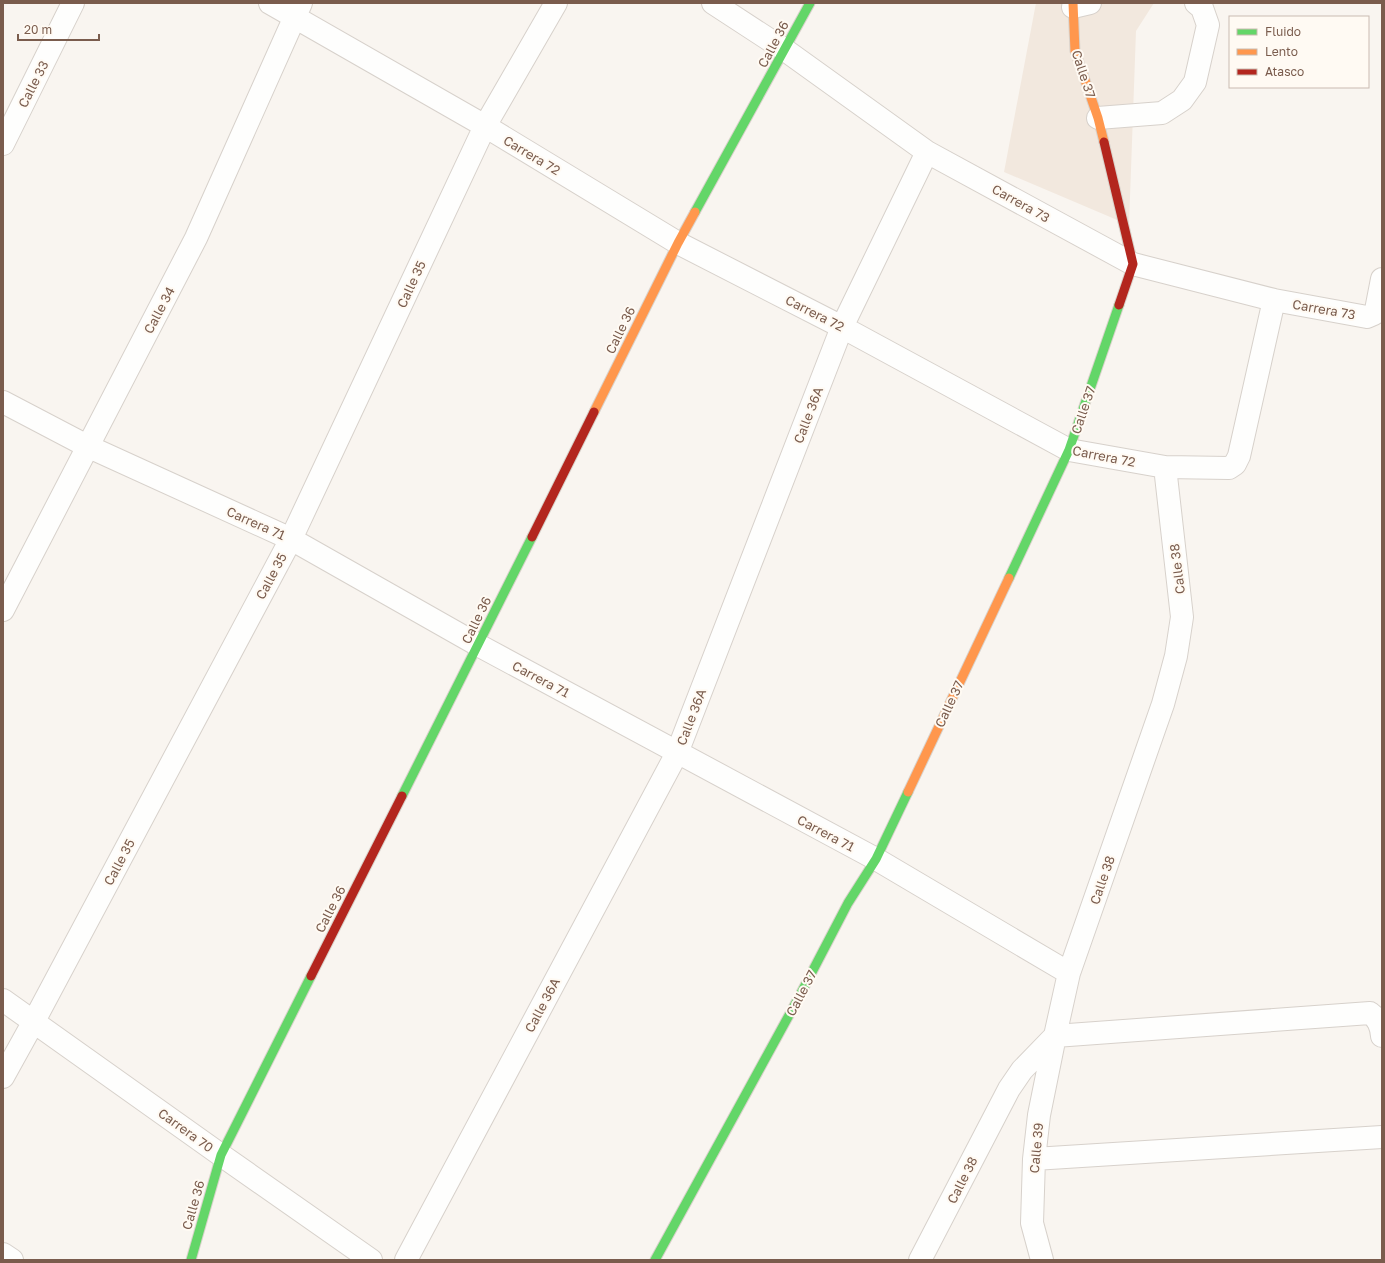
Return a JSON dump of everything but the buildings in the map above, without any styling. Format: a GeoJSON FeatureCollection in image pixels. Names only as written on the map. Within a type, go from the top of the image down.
{"type":"FeatureCollection","features":[{"type":"Feature","properties":{"kind":"street","name":"Calle 33"},"geometry":{"type":"LineString","coordinates":[[3,144],[73,3]]}},
{"type":"Feature","properties":{"kind":"street","name":"Carrera 72"},"geometry":{"type":"LineString","coordinates":[[270,3],[298,10],[485,126],[678,242],[842,327],[1069,450],[1165,467],[1229,468],[1235,464],[1239,456],[1274,300]]}},
{"type":"Feature","properties":{"kind":"street","name":"Calle 35"},"geometry":{"type":"LineString","coordinates":[[3,1077],[291,539],[485,126],[556,3]]}},
{"type":"Feature","properties":{"kind":"street","name":"Carrera 73"},"geometry":{"type":"LineString","coordinates":[[713,3],[785,50],[927,152],[1133,264],[1274,300],[1367,317],[1374,314],[1376,310],[1382,278]]}},
{"type":"Feature","properties":{"kind":"street","name":"Calle 36"},"geometry":{"type":"LineString","coordinates":[[191,1260],[221,1155],[478,645],[678,242],[810,3]]}},
{"type":"Feature","properties":{"kind":"street"},"geometry":{"type":"LineString","coordinates":[[1098,118],[1162,113],[1182,100],[1195,82],[1208,25],[1202,8],[1196,3]]}},
{"type":"Feature","properties":{"kind":"street","name":"Calle 37"},"geometry":{"type":"LineString","coordinates":[[656,1260],[799,997],[848,903],[876,859],[1069,450],[1133,264],[1098,118],[1075,51],[1078,4]]}},
{"type":"Feature","properties":{"kind":"street","name":"Calle 34"},"geometry":{"type":"LineString","coordinates":[[3,610],[196,238],[298,10]]}},
{"type":"Feature","properties":{"kind":"street","name":"Calle 36A"},"geometry":{"type":"LineString","coordinates":[[406,1260],[677,753],[842,327],[927,152]]}},
{"type":"Feature","properties":{"kind":"street","name":"Carrera 71"},"geometry":{"type":"LineString","coordinates":[[3,402],[88,446],[291,539],[478,645],[876,859],[1069,973]]}},
{"type":"Feature","properties":{"kind":"street","name":"Calle 38"},"geometry":{"type":"LineString","coordinates":[[920,1260],[1009,1089],[1022,1070],[1055,1036],[1069,973],[1163,704],[1176,656],[1182,617],[1165,467]]}},
{"type":"Feature","properties":{"kind":"street","name":"Carrera 70"},"geometry":{"type":"LineString","coordinates":[[3,1000],[371,1260]]}},
{"type":"Feature","properties":{"kind":"street"},"geometry":{"type":"LineString","coordinates":[[1055,1036],[1370,1013],[1376,1017],[1381,1026],[1382,1036]]}},
{"type":"Feature","properties":{"kind":"street","name":"Calle 39"},"geometry":{"type":"LineString","coordinates":[[1042,1260],[1032,1223],[1034,1159],[1039,1116],[1055,1036]]}},
{"type":"Feature","properties":{"kind":"street"},"geometry":{"type":"LineString","coordinates":[[1034,1159],[1382,1137]]}},
{"type":"Feature","properties":{"kind":"street"},"geometry":{"type":"LineString","coordinates":[[3,1254],[12,1260]]}},
{"type":"Feature","properties":{"kind":"shaded area"},"geometry":{"type":"Polygon","coordinates":[[[1036,3],[1154,3],[1136,31],[1129,225],[1004,172],[1036,3]]]}},
{"type":"Feature","properties":{"kind":"traffic: fast"},"geometry":{"type":"LineString","coordinates":[[695,212],[810,3]]}},
{"type":"Feature","properties":{"kind":"traffic: fast"},"geometry":{"type":"LineString","coordinates":[[1009,578],[1069,450],[1119,305]]}},
{"type":"Feature","properties":{"kind":"traffic: fast"},"geometry":{"type":"LineString","coordinates":[[402,796],[532,537]]}},
{"type":"Feature","properties":{"kind":"traffic: fast"},"geometry":{"type":"LineString","coordinates":[[655,1260],[799,997],[848,903],[876,859],[908,792]]}},
{"type":"Feature","properties":{"kind":"traffic: fast"},"geometry":{"type":"LineString","coordinates":[[191,1260],[221,1155],[311,976]]}},
{"type":"Feature","properties":{"kind":"traffic: slow"},"geometry":{"type":"LineString","coordinates":[[1073,3],[1075,51],[1098,118],[1104,142]]}},
{"type":"Feature","properties":{"kind":"traffic: slow"},"geometry":{"type":"LineString","coordinates":[[594,412],[678,243],[695,212]]}},
{"type":"Feature","properties":{"kind":"traffic: slow"},"geometry":{"type":"LineString","coordinates":[[908,792],[1009,578]]}},
{"type":"Feature","properties":{"kind":"traffic: jam"},"geometry":{"type":"LineString","coordinates":[[1104,142],[1133,264],[1119,305]]}},
{"type":"Feature","properties":{"kind":"traffic: jam"},"geometry":{"type":"LineString","coordinates":[[532,537],[594,412]]}},
{"type":"Feature","properties":{"kind":"traffic: jam"},"geometry":{"type":"LineString","coordinates":[[311,976],[402,796]]}}]}
